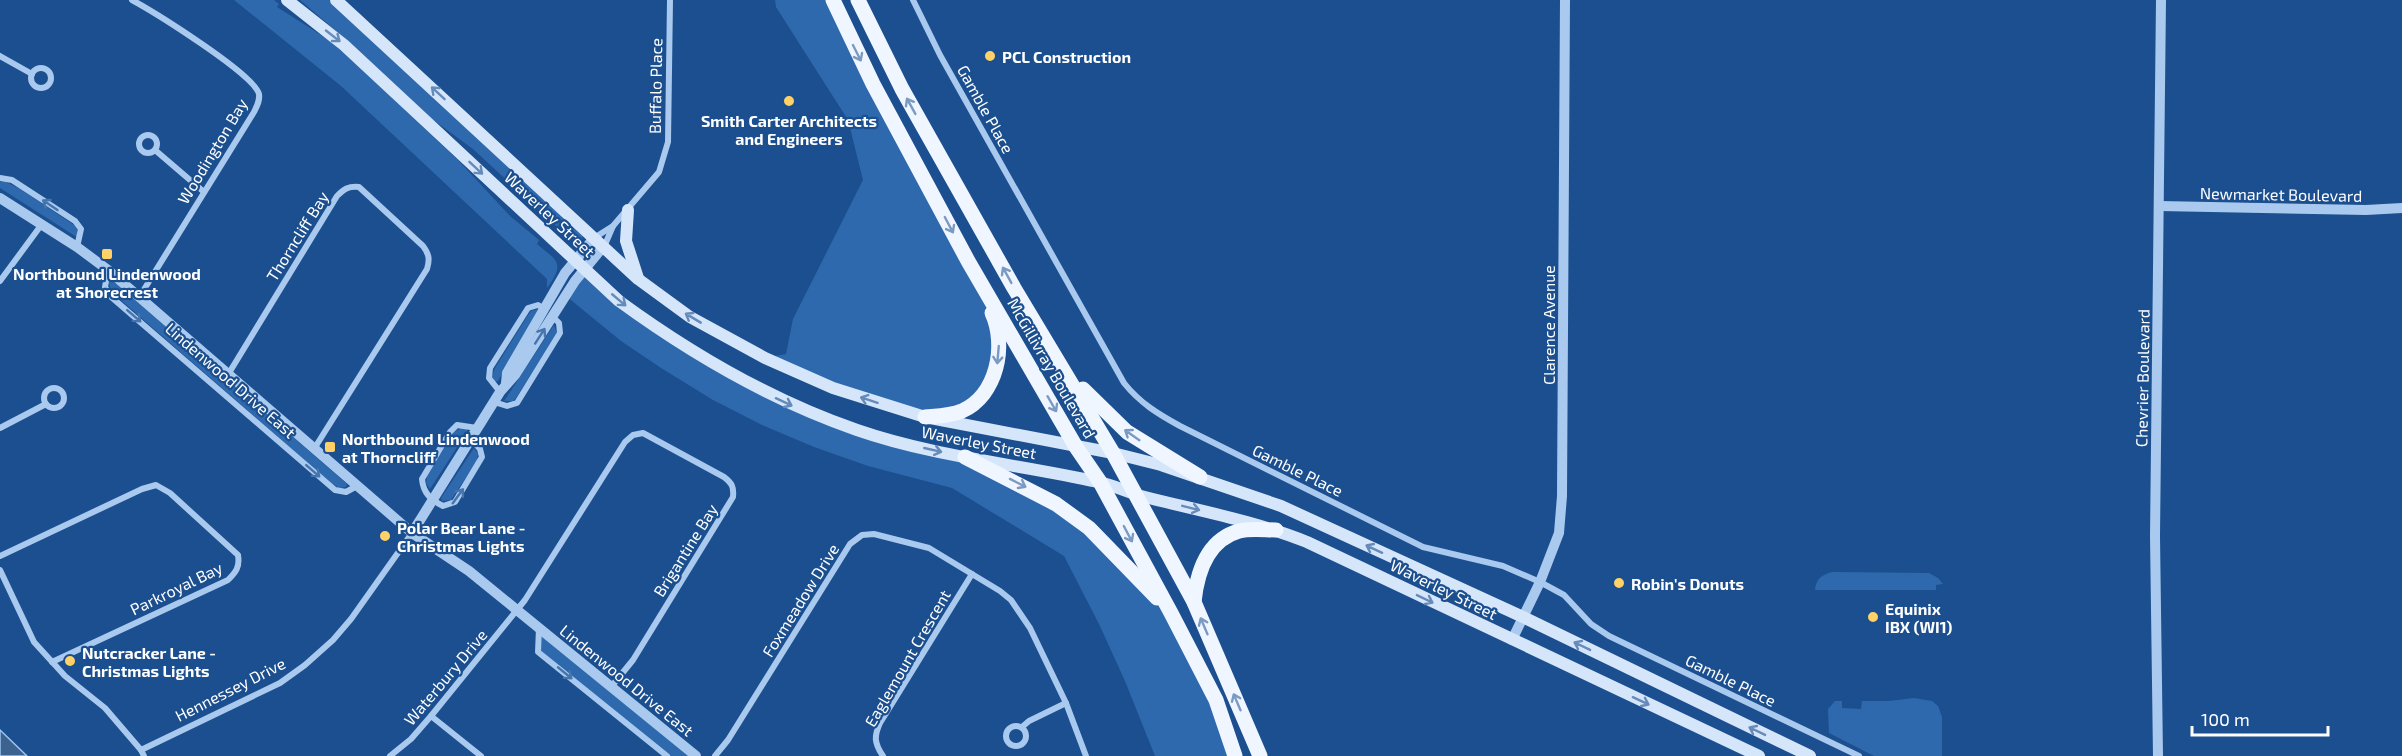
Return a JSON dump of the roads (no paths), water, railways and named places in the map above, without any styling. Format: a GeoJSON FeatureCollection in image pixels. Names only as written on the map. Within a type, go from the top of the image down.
{"type":"FeatureCollection","features":[{"type":"Feature","properties":{"kind":"main road","name":"Waverley Street"},"geometry":{"type":"LineString","coordinates":[[287,0],[344,45],[618,301],[733,376],[786,403],[858,431],[965,458],[1100,482],[1134,495],[1276,530],[1307,542],[1759,756]]}},
{"type":"Feature","properties":{"kind":"main road","name":"Waverley Street"},"geometry":{"type":"LineString","coordinates":[[336,0],[638,279],[690,317],[765,358],[833,388],[925,417],[1113,453],[1200,477],[1281,506],[1523,617],[1810,756]]}},
{"type":"Feature","properties":{"kind":"main road","name":"McGillivray Boulevard"},"geometry":{"type":"LineString","coordinates":[[832,0],[867,73],[968,261],[1076,447],[1100,482],[1171,613],[1216,700],[1235,756]]}},
{"type":"Feature","properties":{"kind":"main road","name":"McGillivray Boulevard"},"geometry":{"type":"LineString","coordinates":[[858,0],[902,89],[1014,288],[1060,361],[1113,453],[1194,602],[1260,756]]}},
{"type":"Feature","properties":{"kind":"main road"},"geometry":{"type":"LineString","coordinates":[[628,210],[626,241],[638,279]]}},
{"type":"Feature","properties":{"kind":"main road"},"geometry":{"type":"LineString","coordinates":[[925,417],[949,415],[969,407],[981,397],[995,372],[999,355],[995,320],[968,261]]}},
{"type":"Feature","properties":{"kind":"main road"},"geometry":{"type":"LineString","coordinates":[[1060,361],[1093,399],[1127,432],[1200,477]]}},
{"type":"Feature","properties":{"kind":"main road"},"geometry":{"type":"LineString","coordinates":[[965,458],[1056,504],[1089,528],[1171,613]]}},
{"type":"Feature","properties":{"kind":"main road"},"geometry":{"type":"LineString","coordinates":[[1194,602],[1196,582],[1205,559],[1219,542],[1239,531],[1276,530]]}},
{"type":"Feature","properties":{"kind":"street","name":"Woodington Bay"},"geometry":{"type":"LineString","coordinates":[[132,0],[205,45],[248,80],[259,95],[259,103],[254,112],[140,296]]}},
{"type":"Feature","properties":{"kind":"street","name":"Buffalo Place"},"geometry":{"type":"LineString","coordinates":[[594,238],[613,226],[659,172],[668,142],[670,0]]}},
{"type":"Feature","properties":{"kind":"street","name":"Gamble Place"},"geometry":{"type":"LineString","coordinates":[[913,0],[940,55],[1134,397],[1158,414],[1423,547],[1503,566],[1540,582],[1564,595],[1591,624],[1608,636],[1859,756]]}},
{"type":"Feature","properties":{"kind":"street","name":"Clarence Avenue"},"geometry":{"type":"LineString","coordinates":[[1512,640],[1540,582],[1559,532],[1562,496],[1565,0]]}},
{"type":"Feature","properties":{"kind":"street","name":"Chevrier Boulevard"},"geometry":{"type":"LineString","coordinates":[[2158,756],[2155,536],[2161,0]]}},
{"type":"Feature","properties":{"kind":"street"},"geometry":{"type":"LineString","coordinates":[[0,56],[32,74]]}},
{"type":"Feature","properties":{"kind":"street"},"geometry":{"type":"LineString","coordinates":[[154,150],[204,192]]}},
{"type":"Feature","properties":{"kind":"street"},"geometry":{"type":"LineString","coordinates":[[0,178],[12,180],[75,221],[81,230],[77,247]]}},
{"type":"Feature","properties":{"kind":"street","name":"Thorncliff Bay"},"geometry":{"type":"LineString","coordinates":[[229,373],[337,196],[343,189],[351,186],[359,188],[423,246],[428,253],[429,261],[427,269],[314,448]]}},
{"type":"Feature","properties":{"kind":"street","name":"Lindenwood Drive East"},"geometry":{"type":"LineString","coordinates":[[0,198],[43,224],[108,270],[412,533],[469,571],[696,756]]}},
{"type":"Feature","properties":{"kind":"street","name":"Newmarket Boulevard"},"geometry":{"type":"LineString","coordinates":[[2159,206],[2366,210],[2402,208]]}},
{"type":"Feature","properties":{"kind":"street"},"geometry":{"type":"LineString","coordinates":[[0,281],[43,224]]}},
{"type":"Feature","properties":{"kind":"street","name":"Buffalo Place"},"geometry":{"type":"LineString","coordinates":[[603,247],[613,226]]}},
{"type":"Feature","properties":{"kind":"street","name":"Hennessey Drive"},"geometry":{"type":"LineString","coordinates":[[142,753],[280,683],[333,640],[351,619],[412,533],[500,392],[515,375],[553,317],[574,281],[594,238]]}},
{"type":"Feature","properties":{"kind":"street","name":"Hennessey Drive"},"geometry":{"type":"LineString","coordinates":[[500,392],[507,373],[543,308],[580,265],[603,247]]}},
{"type":"Feature","properties":{"kind":"street","name":"Lindenwood Drive East"},"geometry":{"type":"LineString","coordinates":[[108,270],[105,286],[110,296],[335,490],[346,492],[357,486]]}},
{"type":"Feature","properties":{"kind":"street","name":"Hennessey Drive"},"geometry":{"type":"LineString","coordinates":[[500,392],[489,378],[490,368],[528,308],[538,305],[543,308]]}},
{"type":"Feature","properties":{"kind":"street"},"geometry":{"type":"LineString","coordinates":[[500,392],[507,406],[517,403],[560,333],[558,323],[553,317]]}},
{"type":"Feature","properties":{"kind":"street"},"geometry":{"type":"LineString","coordinates":[[0,428],[46,404]]}},
{"type":"Feature","properties":{"kind":"street"},"geometry":{"type":"LineString","coordinates":[[471,440],[480,448],[482,457],[455,502],[442,506],[432,500],[423,488],[422,479],[450,432],[457,425],[477,428]]}},
{"type":"Feature","properties":{"kind":"street","name":"Brigantine Bay"},"geometry":{"type":"LineString","coordinates":[[517,610],[625,442],[633,435],[643,433],[651,436],[732,483],[733,497],[728,508],[633,660],[611,687]]}},
{"type":"Feature","properties":{"kind":"street","name":"Parkroyal Bay"},"geometry":{"type":"LineString","coordinates":[[0,556],[142,489],[156,485],[170,493],[238,555],[239,564],[235,573],[228,580],[52,662]]}},
{"type":"Feature","properties":{"kind":"street","name":"Foxmeadow Drive"},"geometry":{"type":"LineString","coordinates":[[715,756],[728,740],[850,544],[862,535],[874,534],[929,548],[999,591],[1020,612],[1066,704],[1086,756]]}},
{"type":"Feature","properties":{"kind":"street"},"geometry":{"type":"LineString","coordinates":[[0,570],[34,642],[52,662],[105,708],[142,753]]}},
{"type":"Feature","properties":{"kind":"street","name":"Eaglemount Crescent"},"geometry":{"type":"LineString","coordinates":[[883,756],[875,741],[875,733],[972,574]]}},
{"type":"Feature","properties":{"kind":"street","name":"Waterbury Drive"},"geometry":{"type":"LineString","coordinates":[[390,756],[431,716],[517,610]]}},
{"type":"Feature","properties":{"kind":"street","name":"Lindenwood Drive East"},"geometry":{"type":"LineString","coordinates":[[539,627],[538,652],[667,756]]}},
{"type":"Feature","properties":{"kind":"street"},"geometry":{"type":"LineString","coordinates":[[1022,728],[1029,721],[1066,704]]}},
{"type":"Feature","properties":{"kind":"street"},"geometry":{"type":"LineString","coordinates":[[431,716],[481,756]]}},
{"type":"Feature","properties":{"kind":"place","name":"PCL Construction"},"geometry":{"type":"Point","coordinates":[990,56]}},
{"type":"Feature","properties":{"kind":"place","name":"Smith Carter Architects and Engineers"},"geometry":{"type":"Point","coordinates":[789,101]}},
{"type":"Feature","properties":{"kind":"place","name":"Northbound Lindenwood at Shorecrest"},"geometry":{"type":"Point","coordinates":[107,254]}},
{"type":"Feature","properties":{"kind":"place","name":"Northbound Lindenwood at Thorncliff"},"geometry":{"type":"Point","coordinates":[330,447]}},
{"type":"Feature","properties":{"kind":"place","name":"Polar Bear Lane - Christmas Lights"},"geometry":{"type":"Point","coordinates":[385,536]}},
{"type":"Feature","properties":{"kind":"place","name":"Robin's Donuts"},"geometry":{"type":"Point","coordinates":[1619,583]}},
{"type":"Feature","properties":{"kind":"place","name":"Equinix IBX (WI1)"},"geometry":{"type":"Point","coordinates":[1873,617]}},
{"type":"Feature","properties":{"kind":"place","name":"Nutcracker Lane - Christmas Lights"},"geometry":{"type":"Point","coordinates":[70,661]}}]}
